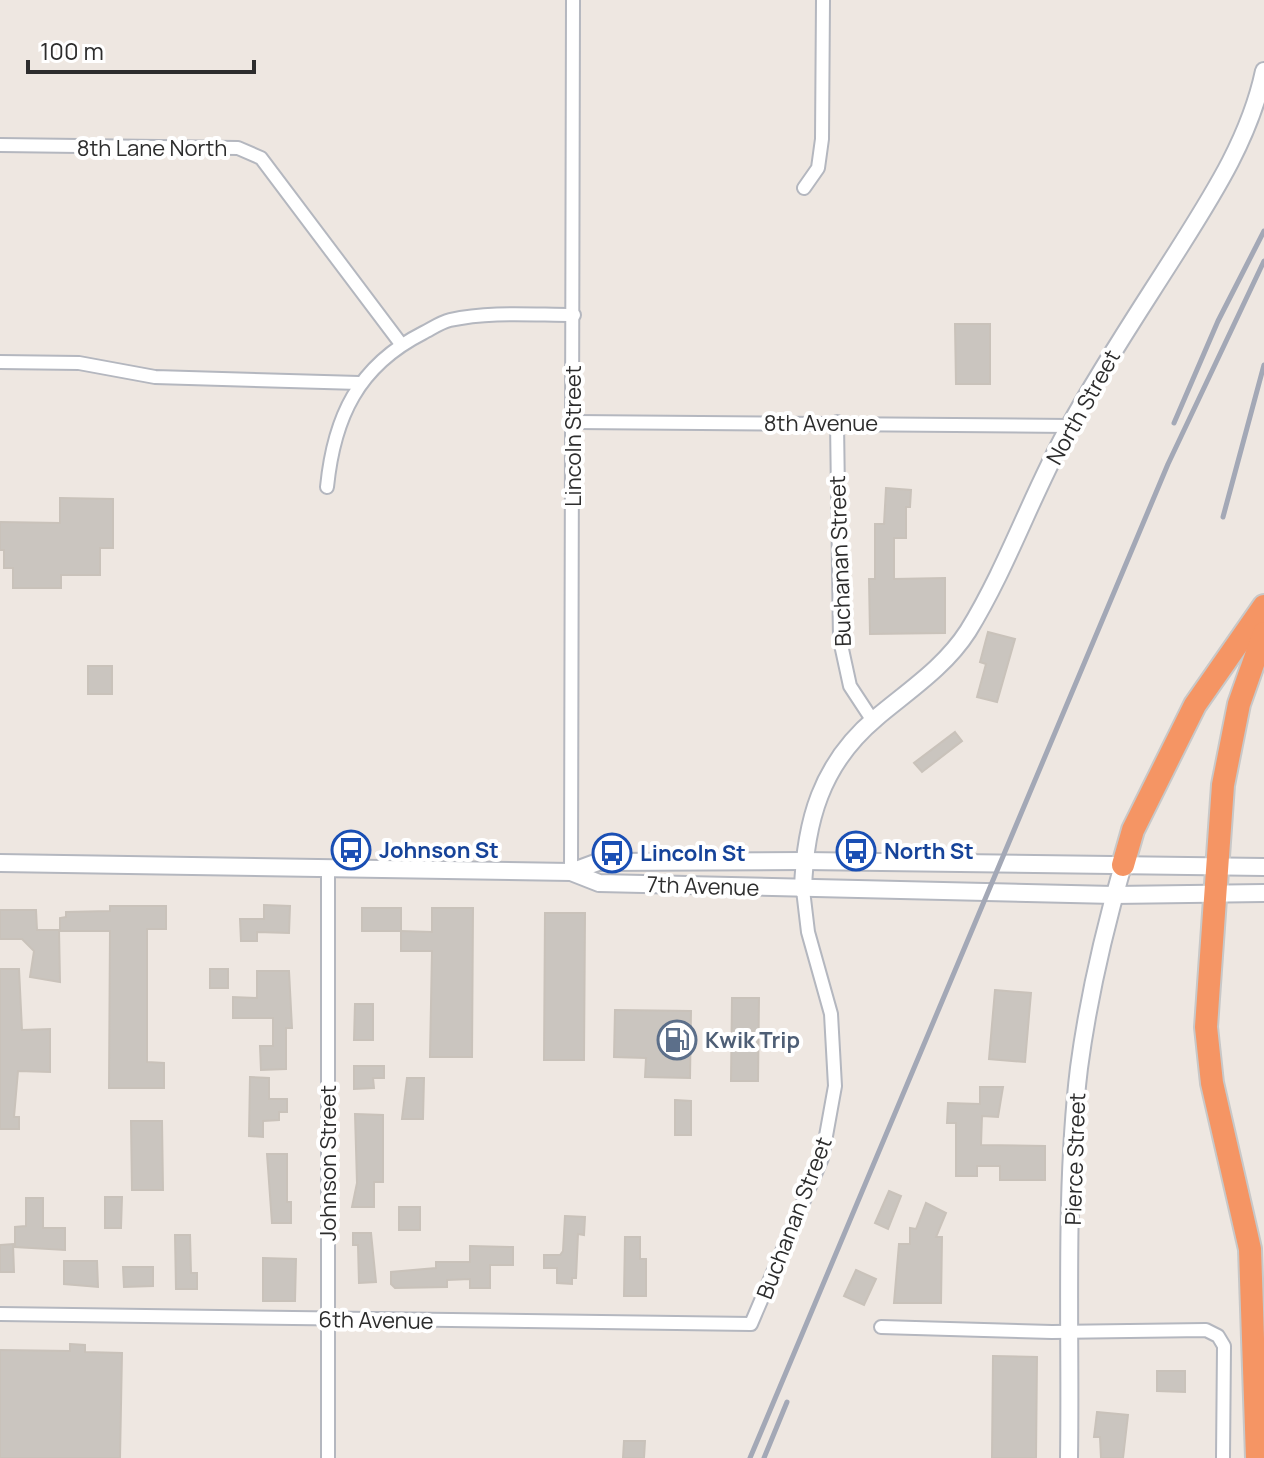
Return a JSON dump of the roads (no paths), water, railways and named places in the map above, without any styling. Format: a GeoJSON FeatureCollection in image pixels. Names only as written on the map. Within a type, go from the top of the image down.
{"type":"FeatureCollection","features":[{"type":"Feature","properties":{"kind":"highway"},"geometry":{"type":"LineString","coordinates":[[1123,865],[1133,830],[1195,705],[1264,606]]}},
{"type":"Feature","properties":{"kind":"highway"},"geometry":{"type":"LineString","coordinates":[[1257,1458],[1250,1249],[1212,1083],[1206,1027],[1216,867],[1231,740],[1244,689],[1264,633]]}},
{"type":"Feature","properties":{"kind":"street","name":"Lincoln Street"},"geometry":{"type":"LineString","coordinates":[[571,872],[573,0]]}},
{"type":"Feature","properties":{"kind":"street"},"geometry":{"type":"LineString","coordinates":[[804,188],[818,168],[822,139],[823,0]]}},
{"type":"Feature","properties":{"kind":"street","name":"North Street"},"geometry":{"type":"LineString","coordinates":[[873,721],[928,676],[967,632],[1069,426],[1221,181],[1254,113],[1264,71]]}},
{"type":"Feature","properties":{"kind":"street","name":"8th Lane North"},"geometry":{"type":"LineString","coordinates":[[0,145],[238,148],[261,158],[401,344]]}},
{"type":"Feature","properties":{"kind":"street"},"geometry":{"type":"LineString","coordinates":[[327,487],[340,422],[359,383],[401,344],[448,320],[499,314],[574,315]]}},
{"type":"Feature","properties":{"kind":"street"},"geometry":{"type":"LineString","coordinates":[[0,362],[79,363],[155,377],[359,383]]}},
{"type":"Feature","properties":{"kind":"street","name":"8th Avenue"},"geometry":{"type":"LineString","coordinates":[[574,422],[1069,426]]}},
{"type":"Feature","properties":{"kind":"street","name":"Buchanan Street"},"geometry":{"type":"LineString","coordinates":[[751,1324],[822,1158],[835,1086],[831,1014],[808,932],[803,890],[812,810],[841,757],[873,721],[850,686],[840,640],[837,422]]}},
{"type":"Feature","properties":{"kind":"street"},"geometry":{"type":"LineString","coordinates":[[571,872],[598,862],[804,861],[1264,867]]}},
{"type":"Feature","properties":{"kind":"street","name":"7th Avenue"},"geometry":{"type":"LineString","coordinates":[[0,863],[571,872],[599,883],[803,890],[1114,895],[1215,891],[1264,893]]}},
{"type":"Feature","properties":{"kind":"street","name":"Pierce Street"},"geometry":{"type":"LineString","coordinates":[[1069,1458],[1073,1180],[1079,1067],[1114,895],[1123,865]]}},
{"type":"Feature","properties":{"kind":"street","name":"Johnson Street"},"geometry":{"type":"LineString","coordinates":[[328,867],[328,1458]]}},
{"type":"Feature","properties":{"kind":"street","name":"6th Avenue"},"geometry":{"type":"LineString","coordinates":[[0,1314],[751,1324]]}},
{"type":"Feature","properties":{"kind":"street"},"geometry":{"type":"LineString","coordinates":[[881,1327],[1206,1330],[1218,1336],[1224,1346],[1223,1458]]}},
{"type":"Feature","properties":{"kind":"railway"},"geometry":{"type":"LineString","coordinates":[[1174,423],[1218,321],[1264,231]]}},
{"type":"Feature","properties":{"kind":"railway"},"geometry":{"type":"LineString","coordinates":[[750,1458],[1168,464],[1264,261]]}},
{"type":"Feature","properties":{"kind":"railway"},"geometry":{"type":"LineString","coordinates":[[1223,517],[1264,365]]}},
{"type":"Feature","properties":{"kind":"railway"},"geometry":{"type":"LineString","coordinates":[[764,1458],[787,1402]]}},
{"type":"Feature","properties":{"kind":"place","name":"Johnson St"},"geometry":{"type":"Point","coordinates":[351,850]}},
{"type":"Feature","properties":{"kind":"place","name":"North St"},"geometry":{"type":"Point","coordinates":[856,851]}},
{"type":"Feature","properties":{"kind":"place","name":"Lincoln St"},"geometry":{"type":"Point","coordinates":[612,853]}},
{"type":"Feature","properties":{"kind":"place","name":"Kwik Trip"},"geometry":{"type":"Point","coordinates":[677,1040]}}]}
